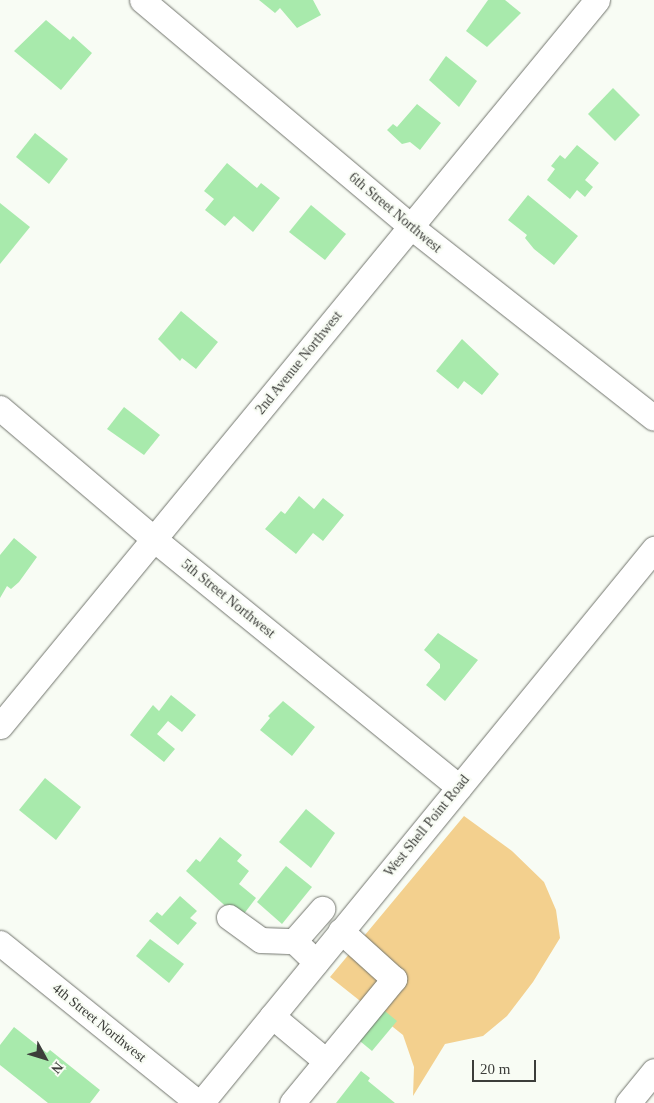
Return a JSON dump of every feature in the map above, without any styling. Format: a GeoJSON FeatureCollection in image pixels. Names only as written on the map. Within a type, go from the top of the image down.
{"type":"FeatureCollection","features":[{"type":"Feature","properties":{"kind":"street","name":"6th Street Northwest"},"geometry":{"type":"LineString","coordinates":[[142,0],[410,226],[654,418]]}},
{"type":"Feature","properties":{"kind":"street","name":"2nd Avenue Northwest"},"geometry":{"type":"LineString","coordinates":[[0,726],[597,0]]}},
{"type":"Feature","properties":{"kind":"street","name":"5th Street Northwest"},"geometry":{"type":"LineString","coordinates":[[0,408],[154,540],[459,787]]}},
{"type":"Feature","properties":{"kind":"street","name":"West Shell Point Road"},"geometry":{"type":"LineString","coordinates":[[199,1103],[654,549]]}},
{"type":"Feature","properties":{"kind":"street"},"geometry":{"type":"LineString","coordinates":[[294,941],[322,908]]}},
{"type":"Feature","properties":{"kind":"street"},"geometry":{"type":"LineString","coordinates":[[228,917],[262,940],[294,941],[316,962]]}},
{"type":"Feature","properties":{"kind":"street"},"geometry":{"type":"LineString","coordinates":[[292,1103],[394,979],[341,931]]}},
{"type":"Feature","properties":{"kind":"street","name":"4th Street Northwest"},"geometry":{"type":"LineString","coordinates":[[0,943],[199,1103]]}},
{"type":"Feature","properties":{"kind":"street"},"geometry":{"type":"LineString","coordinates":[[272,1016],[326,1061]]}},
{"type":"Feature","properties":{"kind":"street"},"geometry":{"type":"LineString","coordinates":[[628,1103],[654,1071]]}},
{"type":"Feature","properties":{"kind":"shaded area"},"geometry":{"type":"Polygon","coordinates":[[[464,816],[512,851],[544,882],[556,910],[560,938],[533,982],[507,1016],[483,1036],[445,1044],[413,1096],[414,1067],[403,1035],[330,977],[464,816]]]}},
{"type":"Feature","properties":{"kind":"building"},"geometry":{"type":"Polygon","coordinates":[[[259,0],[313,0],[321,15],[297,28],[280,8],[275,13],[259,0]]]}},
{"type":"Feature","properties":{"kind":"building"},"geometry":{"type":"Polygon","coordinates":[[[488,0],[505,0],[521,13],[487,47],[466,31],[488,0]]]}},
{"type":"Feature","properties":{"kind":"building"},"geometry":{"type":"Polygon","coordinates":[[[46,20],[70,40],[73,36],[92,53],[61,90],[14,51],[46,20]]]}},
{"type":"Feature","properties":{"kind":"building"},"geometry":{"type":"Polygon","coordinates":[[[446,56],[477,81],[459,107],[429,80],[446,56]]]}},
{"type":"Feature","properties":{"kind":"building"},"geometry":{"type":"Polygon","coordinates":[[[613,88],[640,115],[615,141],[588,114],[613,88]]]}},
{"type":"Feature","properties":{"kind":"building"},"geometry":{"type":"Polygon","coordinates":[[[417,104],[441,123],[420,150],[410,142],[402,144],[387,130],[393,124],[397,127],[417,104]]]}},
{"type":"Feature","properties":{"kind":"building"},"geometry":{"type":"Polygon","coordinates":[[[35,133],[68,159],[49,184],[16,157],[35,133]]]}},
{"type":"Feature","properties":{"kind":"building"},"geometry":{"type":"Polygon","coordinates":[[[577,145],[599,163],[585,180],[593,187],[585,197],[577,190],[570,199],[547,180],[555,169],[551,166],[560,155],[565,159],[577,145]]]}},
{"type":"Feature","properties":{"kind":"building"},"geometry":{"type":"Polygon","coordinates":[[[227,163],[257,188],[261,183],[280,198],[253,232],[234,216],[225,226],[205,210],[214,199],[204,191],[227,163]]]}},
{"type":"Feature","properties":{"kind":"building"},"geometry":{"type":"Polygon","coordinates":[[[528,195],[578,236],[554,265],[534,249],[525,238],[527,235],[508,220],[528,195]]]}},
{"type":"Feature","properties":{"kind":"building"},"geometry":{"type":"Polygon","coordinates":[[[0,203],[30,227],[0,264],[0,203]]]}},
{"type":"Feature","properties":{"kind":"building"},"geometry":{"type":"Polygon","coordinates":[[[311,205],[346,234],[325,260],[289,232],[311,205]]]}},
{"type":"Feature","properties":{"kind":"building"},"geometry":{"type":"Polygon","coordinates":[[[181,311],[218,342],[196,369],[182,358],[180,361],[158,339],[181,311]]]}},
{"type":"Feature","properties":{"kind":"building"},"geometry":{"type":"Polygon","coordinates":[[[462,339],[499,374],[482,395],[464,381],[458,389],[436,371],[462,339]]]}},
{"type":"Feature","properties":{"kind":"building"},"geometry":{"type":"Polygon","coordinates":[[[124,407],[160,435],[144,455],[107,429],[124,407]]]}},
{"type":"Feature","properties":{"kind":"building"},"geometry":{"type":"Polygon","coordinates":[[[299,496],[314,509],[323,498],[344,515],[323,541],[313,533],[296,554],[265,529],[281,511],[285,514],[299,496]]]}},
{"type":"Feature","properties":{"kind":"building"},"geometry":{"type":"Polygon","coordinates":[[[14,538],[37,557],[19,582],[11,589],[7,586],[0,598],[0,555],[14,538]]]}},
{"type":"Feature","properties":{"kind":"building"},"geometry":{"type":"Polygon","coordinates":[[[438,633],[478,660],[445,701],[426,685],[440,668],[440,664],[424,650],[438,633]]]}},
{"type":"Feature","properties":{"kind":"building"},"geometry":{"type":"Polygon","coordinates":[[[171,695],[196,715],[182,732],[168,721],[157,734],[175,749],[164,762],[130,735],[153,705],[159,711],[171,695]]]}},
{"type":"Feature","properties":{"kind":"building"},"geometry":{"type":"Polygon","coordinates":[[[283,701],[315,727],[292,756],[260,730],[270,718],[268,716],[283,701]]]}},
{"type":"Feature","properties":{"kind":"building"},"geometry":{"type":"Polygon","coordinates":[[[45,778],[81,807],[56,840],[19,810],[45,778]]]}},
{"type":"Feature","properties":{"kind":"building"},"geometry":{"type":"Polygon","coordinates":[[[306,809],[335,833],[311,868],[279,842],[306,809]]]}},
{"type":"Feature","properties":{"kind":"building"},"geometry":{"type":"Polygon","coordinates":[[[220,837],[242,855],[237,861],[249,871],[239,884],[256,898],[240,919],[186,871],[196,859],[200,862],[220,837]]]}},
{"type":"Feature","properties":{"kind":"building"},"geometry":{"type":"Polygon","coordinates":[[[286,866],[312,887],[282,924],[257,902],[286,866]]]}},
{"type":"Feature","properties":{"kind":"building"},"geometry":{"type":"Polygon","coordinates":[[[180,896],[197,911],[190,918],[197,923],[178,945],[149,921],[157,912],[162,916],[180,896]]]}},
{"type":"Feature","properties":{"kind":"building"},"geometry":{"type":"Polygon","coordinates":[[[150,939],[184,964],[169,983],[136,956],[150,939]]]}},
{"type":"Feature","properties":{"kind":"building"},"geometry":{"type":"Polygon","coordinates":[[[380,1007],[397,1021],[372,1051],[355,1037],[380,1007]]]}},
{"type":"Feature","properties":{"kind":"building"},"geometry":{"type":"Polygon","coordinates":[[[14,1027],[47,1053],[50,1050],[100,1090],[90,1103],[48,1103],[0,1065],[0,1045],[14,1027]]]}},
{"type":"Feature","properties":{"kind":"building"},"geometry":{"type":"Polygon","coordinates":[[[361,1071],[370,1078],[368,1081],[395,1103],[336,1103],[361,1071]]]}}]}
